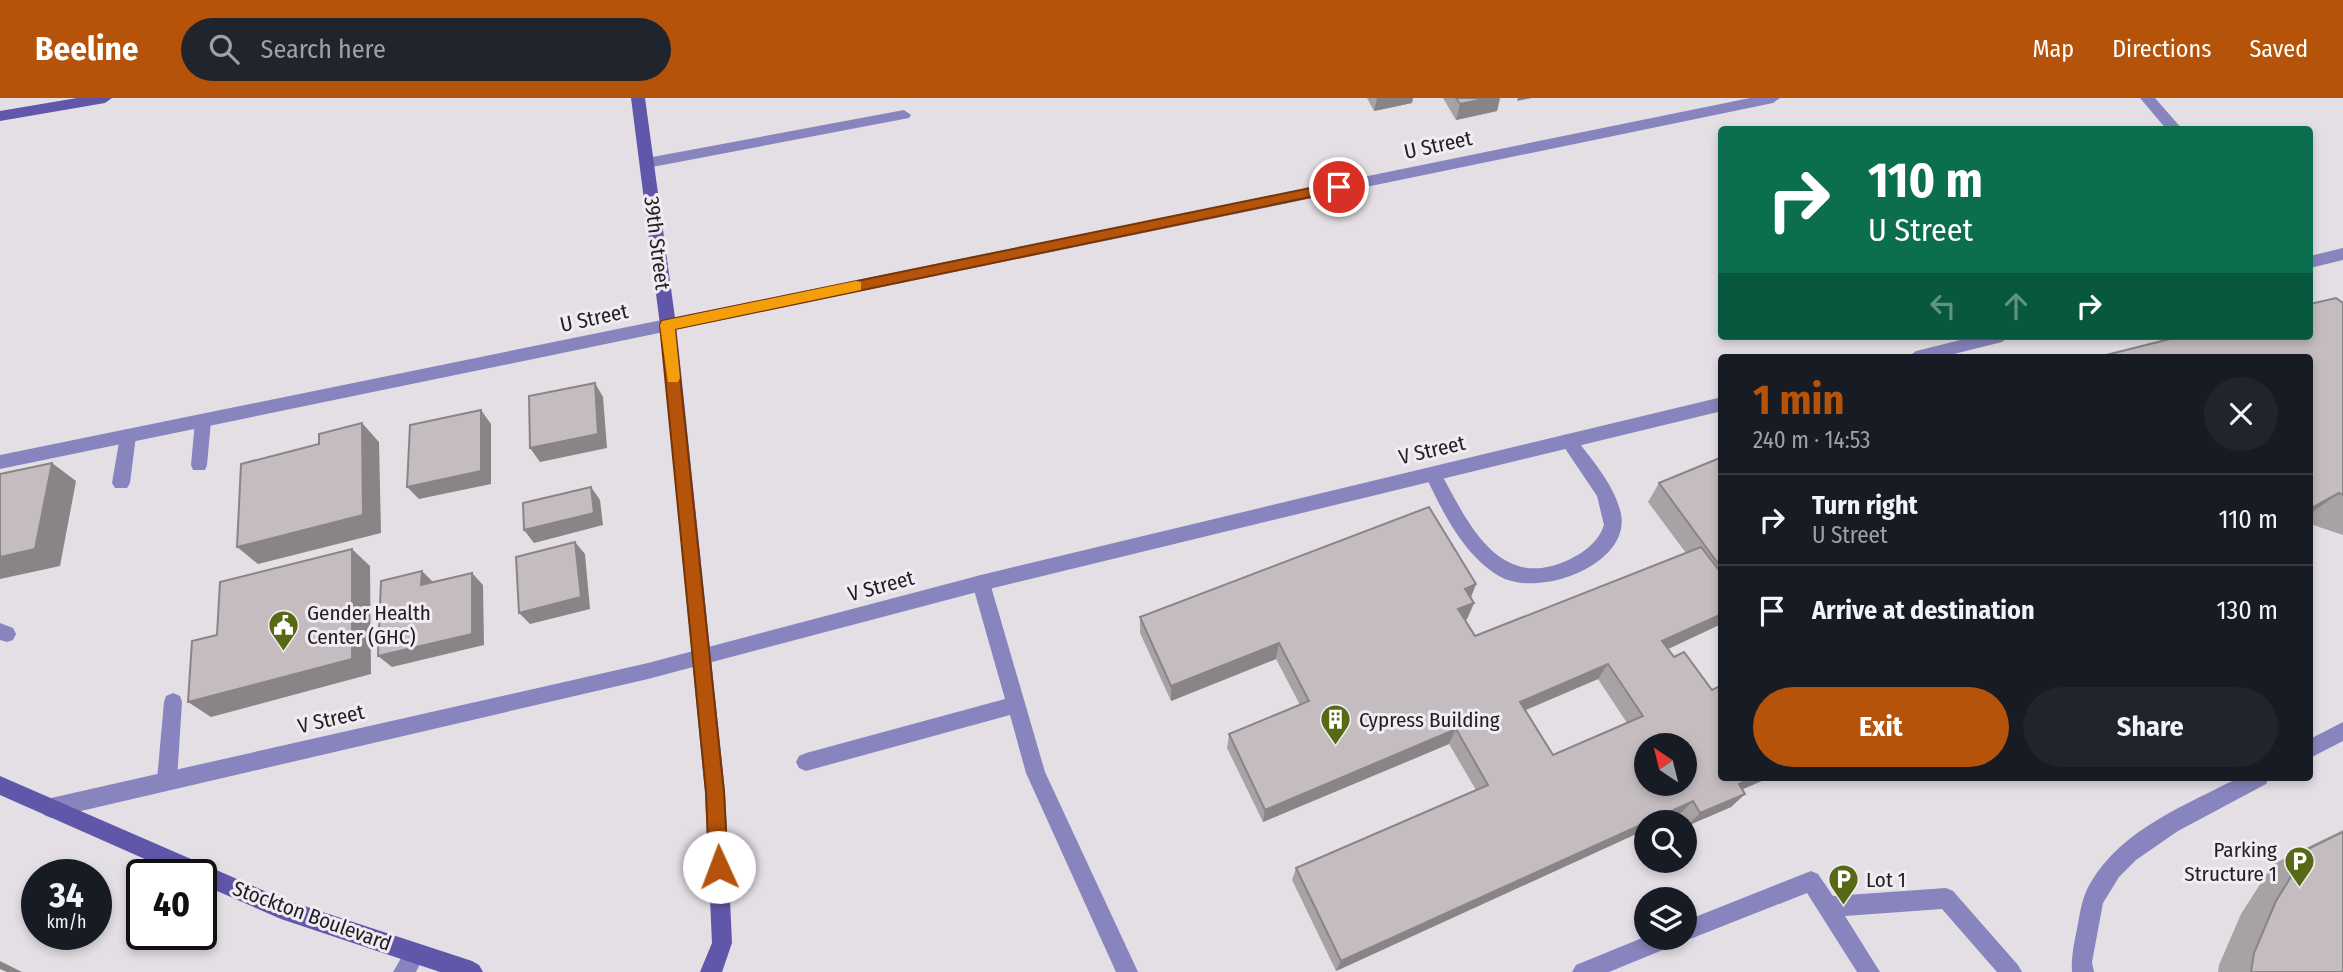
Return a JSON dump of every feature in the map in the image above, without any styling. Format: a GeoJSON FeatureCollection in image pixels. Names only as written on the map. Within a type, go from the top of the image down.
{"type":"FeatureCollection","features":[{"type":"Feature","properties":{"kind":"street"},"geometry":{"type":"LineString","coordinates":[[0,116],[105,98]]}},
{"type":"Feature","properties":{"kind":"street","name":"39th Street"},"geometry":{"type":"LineString","coordinates":[[638,98],[667,325],[715,792],[722,943],[711,972]]}},
{"type":"Feature","properties":{"kind":"street","name":"U Street"},"geometry":{"type":"LineString","coordinates":[[0,461],[1773,98]]}},
{"type":"Feature","properties":{"kind":"street"},"geometry":{"type":"LineString","coordinates":[[2147,98],[2172,126]]}},
{"type":"Feature","properties":{"kind":"street"},"geometry":{"type":"LineString","coordinates":[[647,163],[904,115]]}},
{"type":"Feature","properties":{"kind":"street"},"geometry":{"type":"LineString","coordinates":[[2313,260],[2343,254]]}},
{"type":"Feature","properties":{"kind":"street"},"geometry":{"type":"LineString","coordinates":[[1928,354],[1986,340]]}},
{"type":"Feature","properties":{"kind":"street","name":"V Street"},"geometry":{"type":"LineString","coordinates":[[51,808],[702,658],[981,583],[1718,405]]}},
{"type":"Feature","properties":{"kind":"street"},"geometry":{"type":"LineString","coordinates":[[199,464],[203,421]]}},
{"type":"Feature","properties":{"kind":"street"},"geometry":{"type":"LineString","coordinates":[[121,482],[128,436]]}},
{"type":"Feature","properties":{"kind":"street"},"geometry":{"type":"LineString","coordinates":[[1432,473],[1475,545],[1498,566],[1521,577],[1559,573],[1576,565],[1605,544],[1613,526],[1612,509],[1593,475],[1568,441]]}},
{"type":"Feature","properties":{"kind":"street"},"geometry":{"type":"LineString","coordinates":[[981,583],[1036,773],[1127,972]]}},
{"type":"Feature","properties":{"kind":"street"},"geometry":{"type":"LineString","coordinates":[[167,780],[173,702]]}},
{"type":"Feature","properties":{"kind":"street"},"geometry":{"type":"LineString","coordinates":[[806,762],[1016,705]]}},
{"type":"Feature","properties":{"kind":"street"},"geometry":{"type":"LineString","coordinates":[[2313,747],[2343,731]]}},
{"type":"Feature","properties":{"kind":"street"},"geometry":{"type":"LineString","coordinates":[[2083,972],[2082,962],[2096,891],[2123,857],[2164,830],[2252,781]]}},
{"type":"Feature","properties":{"kind":"street","name":"Stockton Boulevard"},"geometry":{"type":"LineString","coordinates":[[0,785],[281,909],[472,972]]}},
{"type":"Feature","properties":{"kind":"street"},"geometry":{"type":"LineString","coordinates":[[1697,926],[1811,881],[1869,972]]}},
{"type":"Feature","properties":{"kind":"street"},"geometry":{"type":"LineString","coordinates":[[1827,907],[1946,898],[2011,972]]}},
{"type":"Feature","properties":{"kind":"street"},"geometry":{"type":"LineString","coordinates":[[1583,972],[1638,950]]}},
{"type":"Feature","properties":{"kind":"street"},"geometry":{"type":"LineString","coordinates":[[404,972],[415,953]]}},
{"type":"Feature","properties":{"kind":"building"},"geometry":{"type":"Polygon","coordinates":[[[1456,98],[1488,98],[1460,104],[1456,98]]]}},
{"type":"Feature","properties":{"kind":"building"},"geometry":{"type":"Polygon","coordinates":[[[2336,298],[2343,303],[2343,495],[2339,493],[2313,507],[2313,354],[2110,354],[2166,340],[2313,340],[2313,303],[2336,298]]]}},
{"type":"Feature","properties":{"kind":"building"},"geometry":{"type":"Polygon","coordinates":[[[595,383],[598,434],[530,448],[529,396],[595,383]]]}},
{"type":"Feature","properties":{"kind":"building"},"geometry":{"type":"Polygon","coordinates":[[[481,410],[481,471],[407,487],[410,425],[481,410]]]}},
{"type":"Feature","properties":{"kind":"building"},"geometry":{"type":"Polygon","coordinates":[[[362,423],[363,515],[237,547],[241,464],[319,444],[319,434],[362,423]]]}},
{"type":"Feature","properties":{"kind":"building"},"geometry":{"type":"Polygon","coordinates":[[[1718,459],[1718,564],[1659,483],[1718,459]]]}},
{"type":"Feature","properties":{"kind":"building"},"geometry":{"type":"Polygon","coordinates":[[[52,463],[35,549],[0,557],[0,474],[52,463]]]}},
{"type":"Feature","properties":{"kind":"building"},"geometry":{"type":"Polygon","coordinates":[[[591,487],[594,513],[524,530],[523,503],[591,487]]]}},
{"type":"Feature","properties":{"kind":"building","name":"Cypress Building"},"geometry":{"type":"Polygon","coordinates":[[[1429,507],[1476,584],[1465,589],[1474,603],[1458,609],[1475,636],[1701,547],[1718,569],[1718,616],[1662,641],[1674,657],[1684,652],[1712,690],[1718,687],[1718,781],[1746,781],[1739,784],[1745,794],[1700,813],[1693,801],[1673,810],[1634,810],[1634,828],[1341,961],[1296,868],[1488,785],[1456,729],[1265,810],[1229,734],[1309,701],[1279,643],[1171,686],[1140,617],[1429,507]],[[1608,664],[1520,702],[1553,755],[1643,716],[1608,664]]]}},
{"type":"Feature","properties":{"kind":"building"},"geometry":{"type":"Polygon","coordinates":[[[575,542],[581,597],[519,613],[516,557],[575,542]]]}},
{"type":"Feature","properties":{"kind":"building"},"geometry":{"type":"Polygon","coordinates":[[[352,549],[352,659],[188,702],[192,641],[217,635],[220,582],[352,549]]]}},
{"type":"Feature","properties":{"kind":"building"},"geometry":{"type":"Polygon","coordinates":[[[422,571],[421,585],[472,573],[472,634],[378,656],[381,581],[422,571]]]}},
{"type":"Feature","properties":{"kind":"building","name":"Parking Structure 1"},"geometry":{"type":"Polygon","coordinates":[[[2343,832],[2343,972],[2251,972],[2254,953],[2276,901],[2308,849],[2343,832]]]}},
{"type":"Feature","properties":{"kind":"slow traffic"},"geometry":{"type":"LineString","coordinates":[[673,378],[667,325],[856,286]]}},
{"type":"Feature","properties":{"kind":"place","name":"Gender Health Center (GHC)"},"geometry":{"type":"Point","coordinates":[284,652]}},
{"type":"Feature","properties":{"kind":"place","name":"Cypress Building"},"geometry":{"type":"Point","coordinates":[1336,747]}},
{"type":"Feature","properties":{"kind":"place","name":"Parking Structure 1"},"geometry":{"type":"Point","coordinates":[2300,889]}},
{"type":"Feature","properties":{"kind":"place","name":"Lot 1"},"geometry":{"type":"Point","coordinates":[1843,907]}},
{"type":"Feature","properties":{"kind":"route"},"geometry":{"type":"LineString","coordinates":[[719,867],[715,792],[667,325],[1339,187]]}}]}
